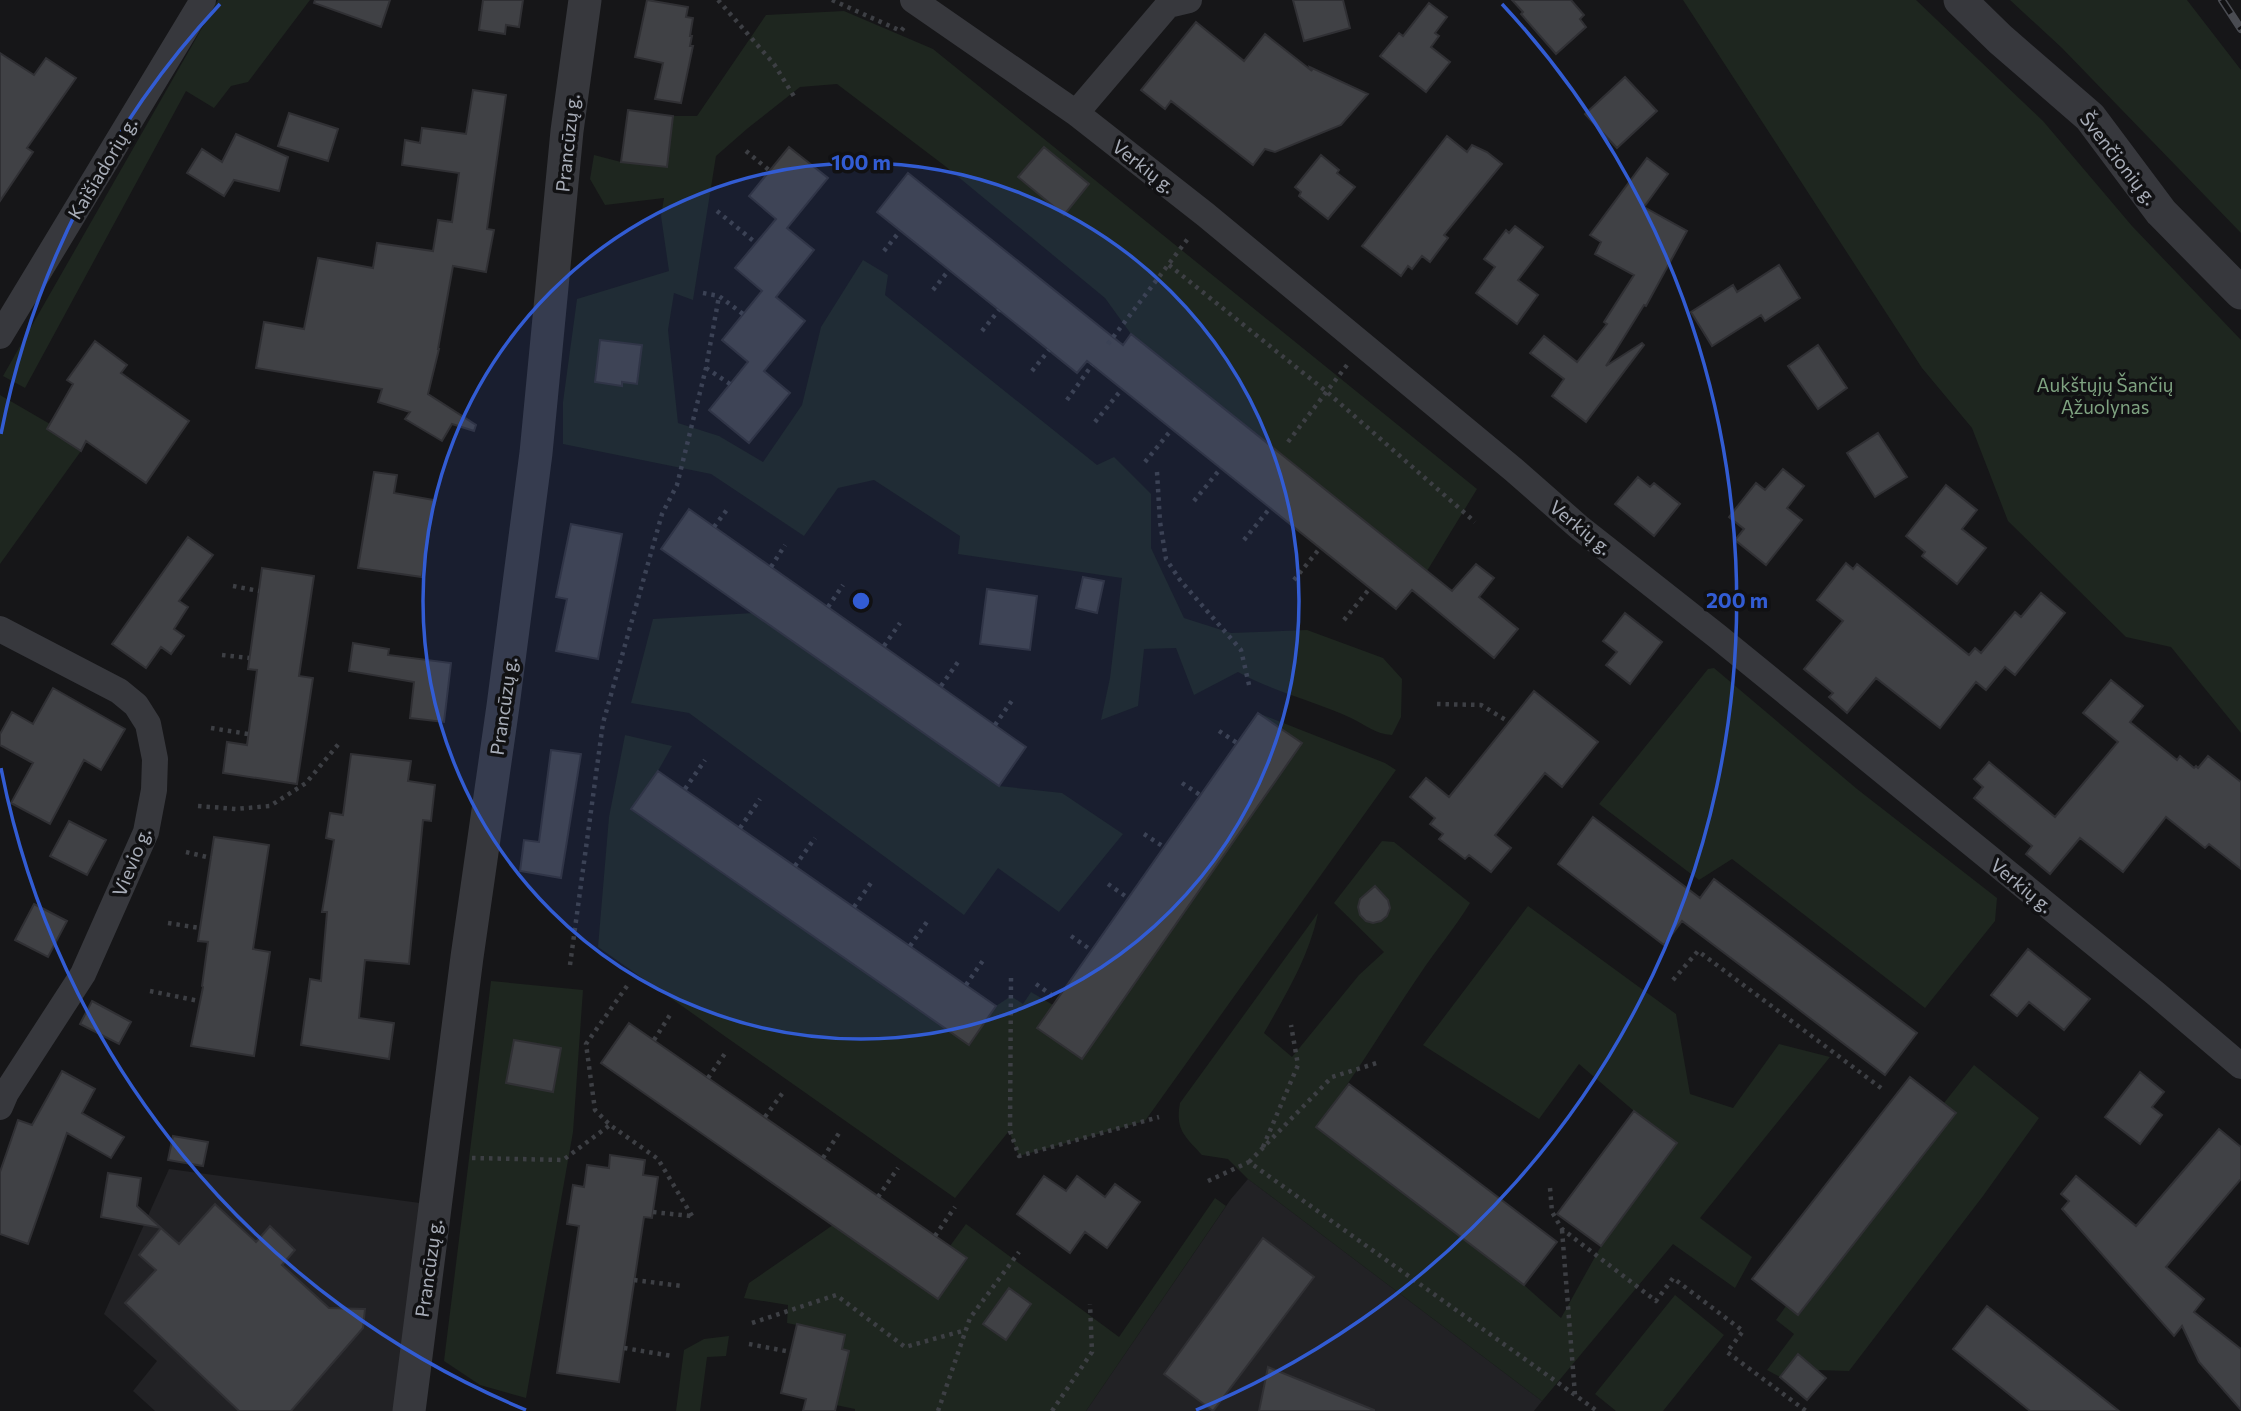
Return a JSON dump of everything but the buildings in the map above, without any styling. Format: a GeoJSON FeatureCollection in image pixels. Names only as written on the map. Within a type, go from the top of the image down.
{"type":"FeatureCollection","features":[{"type":"Feature","properties":{"kind":"street","name":"Kaišiadorių g."},"geometry":{"type":"LineString","coordinates":[[0,336],[203,0]]}},
{"type":"Feature","properties":{"kind":"street","name":"Prancūzų g."},"geometry":{"type":"LineString","coordinates":[[409,1411],[467,957],[536,453],[567,131],[584,0]]}},
{"type":"Feature","properties":{"kind":"street"},"geometry":{"type":"LineString","coordinates":[[1076,113],[1168,5],[1189,0]]}},
{"type":"Feature","properties":{"kind":"street","name":"Švenčionių g."},"geometry":{"type":"LineString","coordinates":[[1960,0],[2000,39],[2090,117],[2161,212],[2241,293]]}},
{"type":"Feature","properties":{"kind":"street","name":"Verkių g."},"geometry":{"type":"LineString","coordinates":[[917,3],[1076,113],[1206,215],[1514,470],[1580,528],[1717,636],[2241,1066]]}},
{"type":"Feature","properties":{"kind":"street","name":"Vievio g."},"geometry":{"type":"LineString","coordinates":[[0,629],[119,691],[136,705],[148,724],[155,760],[154,790],[146,831],[83,974],[6,1093],[0,1107]]}},
{"type":"Feature","properties":{"kind":"path"},"geometry":{"type":"LineString","coordinates":[[718,0],[774,64],[795,98]]}},
{"type":"Feature","properties":{"kind":"path"},"geometry":{"type":"LineString","coordinates":[[832,0],[901,31],[917,3]]}},
{"type":"Feature","properties":{"kind":"path"},"geometry":{"type":"LineString","coordinates":[[746,151],[770,171]]}},
{"type":"Feature","properties":{"kind":"path"},"geometry":{"type":"LineString","coordinates":[[718,211],[756,243]]}},
{"type":"Feature","properties":{"kind":"path"},"geometry":{"type":"LineString","coordinates":[[1108,344],[1206,215]]}},
{"type":"Feature","properties":{"kind":"path"},"geometry":{"type":"LineString","coordinates":[[884,251],[900,231]]}},
{"type":"Feature","properties":{"kind":"path"},"geometry":{"type":"LineString","coordinates":[[1169,265],[1327,392],[1475,522]]}},
{"type":"Feature","properties":{"kind":"path"},"geometry":{"type":"LineString","coordinates":[[933,290],[949,270]]}},
{"type":"Feature","properties":{"kind":"path"},"geometry":{"type":"LineString","coordinates":[[703,293],[719,296],[743,314]]}},
{"type":"Feature","properties":{"kind":"path"},"geometry":{"type":"LineString","coordinates":[[570,965],[603,723],[662,514],[677,485],[706,368],[719,296]]}},
{"type":"Feature","properties":{"kind":"path"},"geometry":{"type":"LineString","coordinates":[[982,331],[999,310]]}},
{"type":"Feature","properties":{"kind":"path"},"geometry":{"type":"LineString","coordinates":[[1288,442],[1363,345]]}},
{"type":"Feature","properties":{"kind":"path"},"geometry":{"type":"LineString","coordinates":[[1032,371],[1049,350]]}},
{"type":"Feature","properties":{"kind":"path"},"geometry":{"type":"LineString","coordinates":[[1067,400],[1092,365]]}},
{"type":"Feature","properties":{"kind":"path"},"geometry":{"type":"LineString","coordinates":[[706,368],[730,384]]}},
{"type":"Feature","properties":{"kind":"path"},"geometry":{"type":"LineString","coordinates":[[1095,422],[1122,389]]}},
{"type":"Feature","properties":{"kind":"path"},"geometry":{"type":"LineString","coordinates":[[1145,462],[1172,429]]}},
{"type":"Feature","properties":{"kind":"path"},"geometry":{"type":"LineString","coordinates":[[1194,501],[1221,468]]}},
{"type":"Feature","properties":{"kind":"path"},"geometry":{"type":"LineString","coordinates":[[1157,472],[1160,522],[1166,559],[1180,580],[1241,650],[1250,689]]}},
{"type":"Feature","properties":{"kind":"path"},"geometry":{"type":"LineString","coordinates":[[714,527],[729,507]]}},
{"type":"Feature","properties":{"kind":"path"},"geometry":{"type":"LineString","coordinates":[[1244,540],[1270,508]]}},
{"type":"Feature","properties":{"kind":"path"},"geometry":{"type":"LineString","coordinates":[[771,567],[785,545]]}},
{"type":"Feature","properties":{"kind":"path"},"geometry":{"type":"LineString","coordinates":[[1294,580],[1320,548]]}},
{"type":"Feature","properties":{"kind":"path"},"geometry":{"type":"LineString","coordinates":[[828,607],[843,585]]}},
{"type":"Feature","properties":{"kind":"path"},"geometry":{"type":"LineString","coordinates":[[233,586],[259,591]]}},
{"type":"Feature","properties":{"kind":"path"},"geometry":{"type":"LineString","coordinates":[[1344,620],[1370,588]]}},
{"type":"Feature","properties":{"kind":"path"},"geometry":{"type":"LineString","coordinates":[[884,646],[900,623]]}},
{"type":"Feature","properties":{"kind":"path"},"geometry":{"type":"LineString","coordinates":[[222,654],[249,658]]}},
{"type":"Feature","properties":{"kind":"path"},"geometry":{"type":"LineString","coordinates":[[941,687],[958,662]]}},
{"type":"Feature","properties":{"kind":"path"},"geometry":{"type":"LineString","coordinates":[[995,725],[1013,699]]}},
{"type":"Feature","properties":{"kind":"path"},"geometry":{"type":"LineString","coordinates":[[1437,704],[1481,705],[1509,722]]}},
{"type":"Feature","properties":{"kind":"path"},"geometry":{"type":"LineString","coordinates":[[211,727],[248,734]]}},
{"type":"Feature","properties":{"kind":"path"},"geometry":{"type":"LineString","coordinates":[[1219,731],[1237,743]]}},
{"type":"Feature","properties":{"kind":"path"},"geometry":{"type":"LineString","coordinates":[[198,806],[236,809],[270,806],[306,783],[341,741]]}},
{"type":"Feature","properties":{"kind":"path"},"geometry":{"type":"LineString","coordinates":[[685,789],[705,760]]}},
{"type":"Feature","properties":{"kind":"path"},"geometry":{"type":"LineString","coordinates":[[1182,783],[1200,795]]}},
{"type":"Feature","properties":{"kind":"path"},"geometry":{"type":"LineString","coordinates":[[740,828],[760,799]]}},
{"type":"Feature","properties":{"kind":"path"},"geometry":{"type":"LineString","coordinates":[[1144,834],[1164,847]]}},
{"type":"Feature","properties":{"kind":"path"},"geometry":{"type":"LineString","coordinates":[[795,866],[815,838]]}},
{"type":"Feature","properties":{"kind":"path"},"geometry":{"type":"LineString","coordinates":[[187,852],[211,858]]}},
{"type":"Feature","properties":{"kind":"path"},"geometry":{"type":"LineString","coordinates":[[854,907],[873,880]]}},
{"type":"Feature","properties":{"kind":"path"},"geometry":{"type":"LineString","coordinates":[[1108,884],[1128,898]]}},
{"type":"Feature","properties":{"kind":"path"},"geometry":{"type":"LineString","coordinates":[[910,946],[929,919]]}},
{"type":"Feature","properties":{"kind":"path"},"geometry":{"type":"LineString","coordinates":[[168,923],[200,928]]}},
{"type":"Feature","properties":{"kind":"path"},"geometry":{"type":"LineString","coordinates":[[1071,936],[1091,950]]}},
{"type":"Feature","properties":{"kind":"path"},"geometry":{"type":"LineString","coordinates":[[1673,980],[1698,951],[1885,1091]]}},
{"type":"Feature","properties":{"kind":"path"},"geometry":{"type":"LineString","coordinates":[[966,985],[984,959]]}},
{"type":"Feature","properties":{"kind":"path"},"geometry":{"type":"LineString","coordinates":[[1011,978],[1010,1131],[1019,1156],[1158,1117]]}},
{"type":"Feature","properties":{"kind":"path"},"geometry":{"type":"LineString","coordinates":[[1036,984],[1057,999]]}},
{"type":"Feature","properties":{"kind":"path"},"geometry":{"type":"LineString","coordinates":[[627,985],[586,1044],[595,1110],[610,1125],[658,1159],[692,1216],[653,1212]]}},
{"type":"Feature","properties":{"kind":"path"},"geometry":{"type":"LineString","coordinates":[[150,990],[199,1001]]}},
{"type":"Feature","properties":{"kind":"path"},"geometry":{"type":"LineString","coordinates":[[654,1040],[670,1015]]}},
{"type":"Feature","properties":{"kind":"path"},"geometry":{"type":"LineString","coordinates":[[1262,1151],[1298,1065],[1291,1024]]}},
{"type":"Feature","properties":{"kind":"path"},"geometry":{"type":"LineString","coordinates":[[708,1078],[726,1052]]}},
{"type":"Feature","properties":{"kind":"path"},"geometry":{"type":"LineString","coordinates":[[1208,1181],[1250,1162],[1332,1077],[1380,1062]]}},
{"type":"Feature","properties":{"kind":"path"},"geometry":{"type":"LineString","coordinates":[[765,1117],[783,1091]]}},
{"type":"Feature","properties":{"kind":"path"},"geometry":{"type":"LineString","coordinates":[[443,1158],[563,1160],[610,1125]]}},
{"type":"Feature","properties":{"kind":"path"},"geometry":{"type":"LineString","coordinates":[[822,1158],[841,1130]]}},
{"type":"Feature","properties":{"kind":"path"},"geometry":{"type":"LineString","coordinates":[[1250,1162],[1597,1411]]}},
{"type":"Feature","properties":{"kind":"path"},"geometry":{"type":"LineString","coordinates":[[878,1197],[898,1168]]}},
{"type":"Feature","properties":{"kind":"path"},"geometry":{"type":"LineString","coordinates":[[1550,1188],[1552,1212],[1562,1229],[1656,1301],[1673,1278],[1743,1331],[1727,1352],[1806,1411]]}},
{"type":"Feature","properties":{"kind":"path"},"geometry":{"type":"LineString","coordinates":[[935,1236],[955,1207]]}},
{"type":"Feature","properties":{"kind":"path"},"geometry":{"type":"LineString","coordinates":[[1562,1229],[1575,1395]]}},
{"type":"Feature","properties":{"kind":"path"},"geometry":{"type":"LineString","coordinates":[[938,1411],[970,1318],[1019,1252]]}},
{"type":"Feature","properties":{"kind":"path"},"geometry":{"type":"LineString","coordinates":[[634,1280],[682,1286]]}},
{"type":"Feature","properties":{"kind":"path"},"geometry":{"type":"LineString","coordinates":[[752,1324],[836,1294],[905,1347],[966,1330]]}},
{"type":"Feature","properties":{"kind":"path"},"geometry":{"type":"LineString","coordinates":[[1052,1411],[1092,1352],[1090,1304]]}},
{"type":"Feature","properties":{"kind":"path"},"geometry":{"type":"LineString","coordinates":[[749,1344],[791,1352]]}},
{"type":"Feature","properties":{"kind":"path"},"geometry":{"type":"LineString","coordinates":[[624,1348],[672,1356]]}},
{"type":"Feature","properties":{"kind":"shaded area"},"geometry":{"type":"Polygon","coordinates":[[[169,1169],[420,1203],[394,1411],[155,1411],[133,1391],[157,1361],[104,1314],[169,1169]]]}},
{"type":"Feature","properties":{"kind":"shaded area"},"geometry":{"type":"Polygon","coordinates":[[[1248,1179],[1542,1401],[1534,1411],[1086,1411],[1231,1199],[1248,1179]]]}},
{"type":"Feature","properties":{"kind":"green space"},"geometry":{"type":"Polygon","coordinates":[[[218,0],[310,0],[248,82],[231,86],[214,108],[186,91],[25,388],[3,376],[218,0]]]}},
{"type":"Feature","properties":{"kind":"green space","name":"Aukštųjų Šančių Ąžuolynas"},"geometry":{"type":"Polygon","coordinates":[[[1683,0],[1916,0],[2043,121],[2132,226],[2241,340],[2241,733],[2171,647],[2126,637],[2008,521],[1972,428],[1922,368],[1683,0]]]}},
{"type":"Feature","properties":{"kind":"green space"},"geometry":{"type":"Polygon","coordinates":[[[2010,0],[2187,0],[2241,70],[2241,233],[2062,48],[2010,0]]]}},
{"type":"Feature","properties":{"kind":"green space"},"geometry":{"type":"Polygon","coordinates":[[[844,11],[933,49],[1477,489],[1427,571],[1131,334],[1105,298],[945,166],[837,84],[800,87],[716,156],[693,300],[674,293],[668,330],[678,423],[719,436],[763,462],[802,405],[821,327],[863,260],[888,275],[885,295],[1097,465],[1114,457],[1151,494],[1151,548],[1184,618],[1231,633],[1307,630],[1383,658],[1402,679],[1401,717],[1392,735],[1376,731],[1337,712],[1238,672],[1194,695],[1176,648],[1144,649],[1138,706],[1101,720],[1110,678],[1122,578],[958,554],[960,536],[874,480],[838,488],[804,536],[711,474],[563,444],[563,402],[577,299],[669,271],[661,216],[664,198],[605,205],[590,179],[594,155],[621,162],[667,167],[673,116],[697,116],[766,15],[844,11]]]}},
{"type":"Feature","properties":{"kind":"green space"},"geometry":{"type":"Polygon","coordinates":[[[0,395],[50,424],[47,429],[81,451],[0,564],[0,395]]]}},
{"type":"Feature","properties":{"kind":"green space"},"geometry":{"type":"Polygon","coordinates":[[[753,613],[999,786],[1062,793],[1123,834],[1059,912],[998,868],[964,915],[689,713],[631,703],[653,619],[753,613]]]}},
{"type":"Feature","properties":{"kind":"green space"},"geometry":{"type":"Polygon","coordinates":[[[1714,668],[1857,789],[1997,898],[1995,921],[1925,1008],[1732,859],[1699,880],[1599,804],[1708,669],[1714,668]]]}},
{"type":"Feature","properties":{"kind":"green space"},"geometry":{"type":"Polygon","coordinates":[[[1258,713],[1385,763],[1396,770],[1145,1121],[1019,1156],[1009,1131],[955,1198],[598,947],[609,817],[625,735],[672,746],[631,810],[970,1045],[996,1006],[1011,996],[1023,1004],[1031,992],[1053,1005],[1282,772],[1302,743],[1258,713]]]}},
{"type":"Feature","properties":{"kind":"green space"},"geometry":{"type":"Polygon","coordinates":[[[1382,841],[1394,842],[1470,903],[1317,1127],[1524,1285],[1561,1318],[1601,1246],[1677,1143],[1579,1064],[1539,1119],[1423,1045],[1528,906],[1676,1014],[1690,1094],[1733,1108],[1779,1044],[1830,1057],[1700,1218],[1752,1257],[1735,1288],[1673,1244],[1542,1401],[1248,1179],[1228,1159],[1202,1155],[1180,1126],[1180,1103],[1318,913],[1303,960],[1264,1033],[1292,1057],[1359,975],[1384,952],[1334,903],[1382,841]],[[1374,891],[1359,902],[1361,915],[1372,923],[1386,917],[1390,908],[1388,901],[1374,891]]]}},
{"type":"Feature","properties":{"kind":"green space"},"geometry":{"type":"Polygon","coordinates":[[[491,981],[583,990],[573,1132],[526,1398],[480,1385],[444,1361],[491,981]]]}},
{"type":"Feature","properties":{"kind":"green space"},"geometry":{"type":"Polygon","coordinates":[[[1974,1065],[2039,1118],[1849,1371],[1817,1370],[1799,1355],[1780,1377],[1767,1370],[1794,1334],[1776,1320],[1786,1306],[1799,1315],[1955,1113],[1944,1103],[1974,1065]]]}},
{"type":"Feature","properties":{"kind":"green space"},"geometry":{"type":"Polygon","coordinates":[[[1215,1198],[1226,1206],[1086,1411],[855,1411],[831,1404],[841,1386],[849,1351],[842,1349],[845,1335],[787,1323],[788,1305],[744,1298],[749,1283],[833,1225],[938,1298],[967,1259],[950,1246],[966,1224],[1119,1337],[1215,1198]]]}},
{"type":"Feature","properties":{"kind":"green space"},"geometry":{"type":"Polygon","coordinates":[[[1675,1295],[1724,1335],[1663,1411],[1616,1411],[1595,1394],[1675,1295]]]}},
{"type":"Feature","properties":{"kind":"green space"},"geometry":{"type":"Polygon","coordinates":[[[729,1336],[726,1356],[707,1357],[700,1411],[676,1411],[684,1350],[704,1339],[729,1336]]]}},
{"type":"Feature","properties":{"kind":"railway"},"geometry":{"type":"LineString","coordinates":[[2222,0],[2241,29]]}}]}
